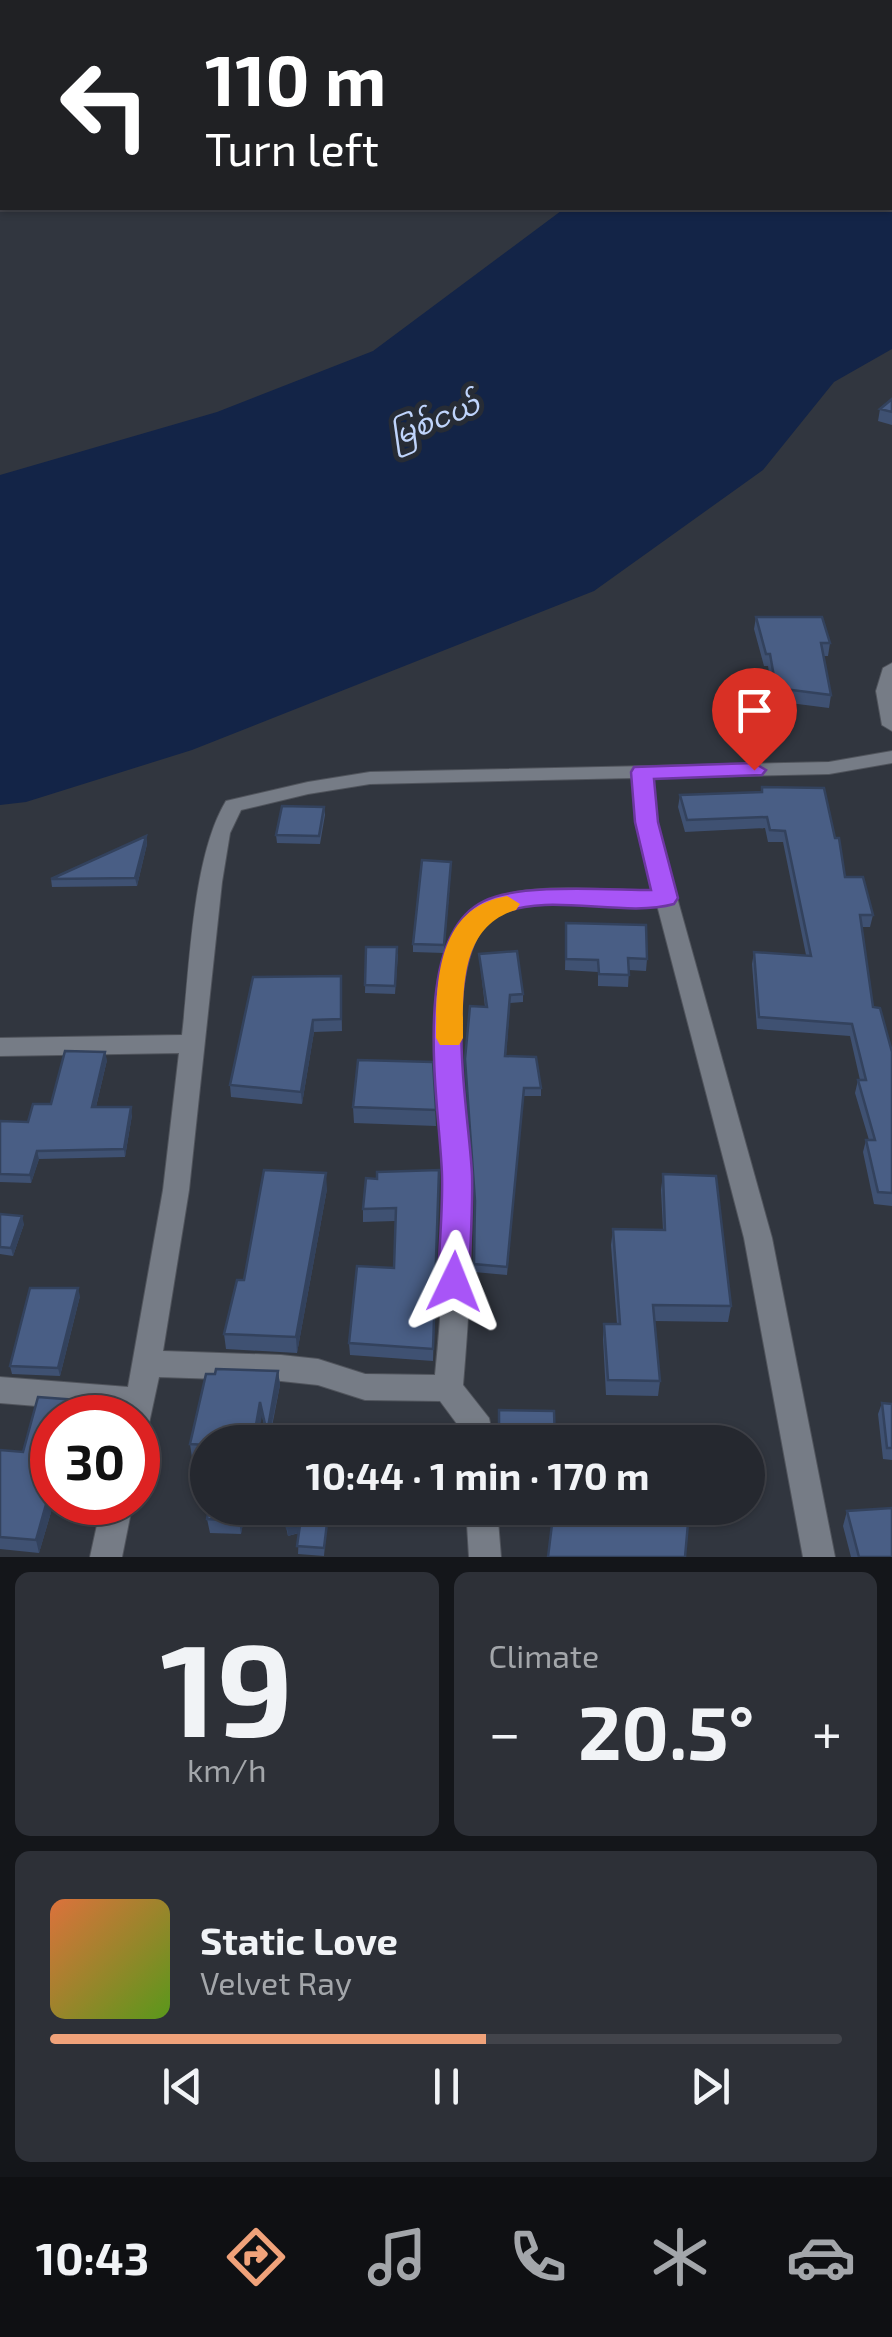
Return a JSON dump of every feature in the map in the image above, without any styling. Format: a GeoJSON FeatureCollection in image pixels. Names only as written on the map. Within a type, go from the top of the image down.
{"type":"FeatureCollection","features":[{"type":"Feature","properties":{"kind":"street"},"geometry":{"type":"LineString","coordinates":[[892,668],[885,691],[892,725]]}},
{"type":"Feature","properties":{"kind":"street"},"geometry":{"type":"LineString","coordinates":[[140,1395],[176,1190],[217,850],[233,806],[370,778],[829,768],[892,757]]}},
{"type":"Feature","properties":{"kind":"street"},"geometry":{"type":"LineString","coordinates":[[642,772],[646,822],[758,1238],[819,1557]]}},
{"type":"Feature","properties":{"kind":"street"},"geometry":{"type":"LineString","coordinates":[[476,1425],[448,1388],[454,1337],[457,1177],[449,1078],[450,988],[462,936],[491,907],[536,899],[666,898]]}},
{"type":"Feature","properties":{"kind":"street"},"geometry":{"type":"LineString","coordinates":[[0,1047],[191,1044]]}},
{"type":"Feature","properties":{"kind":"street"},"geometry":{"type":"LineString","coordinates":[[146,1364],[281,1368],[318,1372],[366,1388],[448,1388]]}},
{"type":"Feature","properties":{"kind":"street"},"geometry":{"type":"LineString","coordinates":[[0,1390],[36,1395]]}},
{"type":"Feature","properties":{"kind":"street"},"geometry":{"type":"LineString","coordinates":[[106,1557],[113,1525]]}},
{"type":"Feature","properties":{"kind":"street"},"geometry":{"type":"LineString","coordinates":[[483,1525],[485,1557]]}},
{"type":"Feature","properties":{"kind":"water","name":"မြစ်ငယ်"},"geometry":{"type":"Polygon","coordinates":[[[562,210],[892,210],[892,349],[834,382],[763,470],[594,591],[192,750],[26,802],[0,805],[0,475],[217,412],[373,351],[562,210]]]}},
{"type":"Feature","properties":{"kind":"building"},"geometry":{"type":"Polygon","coordinates":[[[892,399],[892,412],[880,409],[892,399]]]}},
{"type":"Feature","properties":{"kind":"building"},"geometry":{"type":"Polygon","coordinates":[[[756,617],[822,617],[830,643],[821,643],[831,695],[776,688],[770,654],[766,654],[756,617]]]}},
{"type":"Feature","properties":{"kind":"building"},"geometry":{"type":"Polygon","coordinates":[[[762,787],[824,788],[835,838],[839,838],[845,877],[863,877],[873,915],[860,915],[873,1007],[880,1008],[892,1052],[892,1193],[878,1192],[866,1140],[875,1140],[858,1080],[866,1080],[852,1024],[759,1017],[754,952],[811,956],[785,831],[770,830],[767,817],[687,820],[680,795],[762,792],[762,787]]]}},
{"type":"Feature","properties":{"kind":"building"},"geometry":{"type":"Polygon","coordinates":[[[282,806],[324,807],[319,836],[276,835],[282,806]]]}},
{"type":"Feature","properties":{"kind":"building"},"geometry":{"type":"Polygon","coordinates":[[[146,836],[135,878],[51,879],[146,836]]]}},
{"type":"Feature","properties":{"kind":"building"},"geometry":{"type":"Polygon","coordinates":[[[422,860],[451,862],[444,945],[413,944],[422,860]]]}},
{"type":"Feature","properties":{"kind":"building"},"geometry":{"type":"Polygon","coordinates":[[[566,923],[646,925],[647,959],[628,958],[629,975],[599,974],[598,960],[566,959],[566,923]]]}},
{"type":"Feature","properties":{"kind":"building"},"geometry":{"type":"Polygon","coordinates":[[[366,947],[397,947],[395,986],[365,985],[366,947]]]}},
{"type":"Feature","properties":{"kind":"building"},"geometry":{"type":"Polygon","coordinates":[[[517,951],[523,994],[510,995],[505,1056],[536,1057],[541,1088],[524,1088],[507,1267],[474,1264],[475,1201],[465,1059],[470,1006],[487,1007],[479,954],[517,951]]]}},
{"type":"Feature","properties":{"kind":"building"},"geometry":{"type":"Polygon","coordinates":[[[341,976],[341,1019],[313,1020],[301,1092],[230,1085],[253,977],[341,976]]]}},
{"type":"Feature","properties":{"kind":"building"},"geometry":{"type":"Polygon","coordinates":[[[65,1051],[105,1052],[92,1107],[131,1107],[124,1149],[37,1151],[30,1175],[0,1174],[0,1121],[28,1122],[33,1104],[51,1104],[65,1051]]]}},
{"type":"Feature","properties":{"kind":"building"},"geometry":{"type":"Polygon","coordinates":[[[358,1060],[433,1062],[436,1110],[353,1107],[358,1060]]]}},
{"type":"Feature","properties":{"kind":"building"},"geometry":{"type":"Polygon","coordinates":[[[264,1170],[326,1173],[296,1337],[224,1334],[237,1280],[244,1280],[264,1170]]]}},
{"type":"Feature","properties":{"kind":"building"},"geometry":{"type":"Polygon","coordinates":[[[439,1170],[433,1349],[349,1343],[357,1266],[394,1268],[396,1208],[363,1209],[366,1178],[377,1179],[377,1172],[439,1170]]]}},
{"type":"Feature","properties":{"kind":"building"},"geometry":{"type":"Polygon","coordinates":[[[663,1174],[716,1176],[731,1306],[653,1305],[660,1381],[608,1380],[604,1324],[620,1324],[613,1229],[665,1230],[663,1174]]]}},
{"type":"Feature","properties":{"kind":"building"},"geometry":{"type":"Polygon","coordinates":[[[0,1214],[22,1216],[11,1248],[0,1247],[0,1214]]]}},
{"type":"Feature","properties":{"kind":"building"},"geometry":{"type":"Polygon","coordinates":[[[30,1288],[78,1288],[58,1368],[10,1366],[30,1288]]]}},
{"type":"Feature","properties":{"kind":"building"},"geometry":{"type":"Polygon","coordinates":[[[216,1369],[278,1371],[268,1425],[265,1425],[260,1402],[256,1425],[194,1425],[206,1374],[215,1374],[216,1369]]]}},
{"type":"Feature","properties":{"kind":"building"},"geometry":{"type":"Polygon","coordinates":[[[882,1403],[892,1404],[892,1448],[887,1448],[882,1403]]]}},
{"type":"Feature","properties":{"kind":"building"},"geometry":{"type":"Polygon","coordinates":[[[499,1410],[554,1411],[554,1425],[499,1425],[499,1410]]]}},
{"type":"Feature","properties":{"kind":"building"},"geometry":{"type":"Polygon","coordinates":[[[30,1426],[30,1525],[40,1525],[36,1540],[0,1537],[0,1450],[23,1452],[30,1426]]]}},
{"type":"Feature","properties":{"kind":"building"},"geometry":{"type":"Polygon","coordinates":[[[892,1508],[892,1557],[859,1557],[847,1511],[892,1508]]]}},
{"type":"Feature","properties":{"kind":"building"},"geometry":{"type":"Polygon","coordinates":[[[300,1525],[327,1525],[324,1548],[297,1546],[300,1525]]]}},
{"type":"Feature","properties":{"kind":"building"},"geometry":{"type":"Polygon","coordinates":[[[552,1525],[688,1525],[685,1557],[548,1557],[552,1525]]]}},
{"type":"Feature","properties":{"kind":"slow traffic"},"geometry":{"type":"LineString","coordinates":[[449,1038],[450,988],[462,936],[491,907],[507,904]]}},
{"type":"Feature","properties":{"kind":"route"},"geometry":{"type":"LineString","coordinates":[[454,1282],[457,1177],[449,1078],[450,988],[462,936],[491,907],[536,899],[666,898],[646,822],[642,772],[754,770]]}}]}
